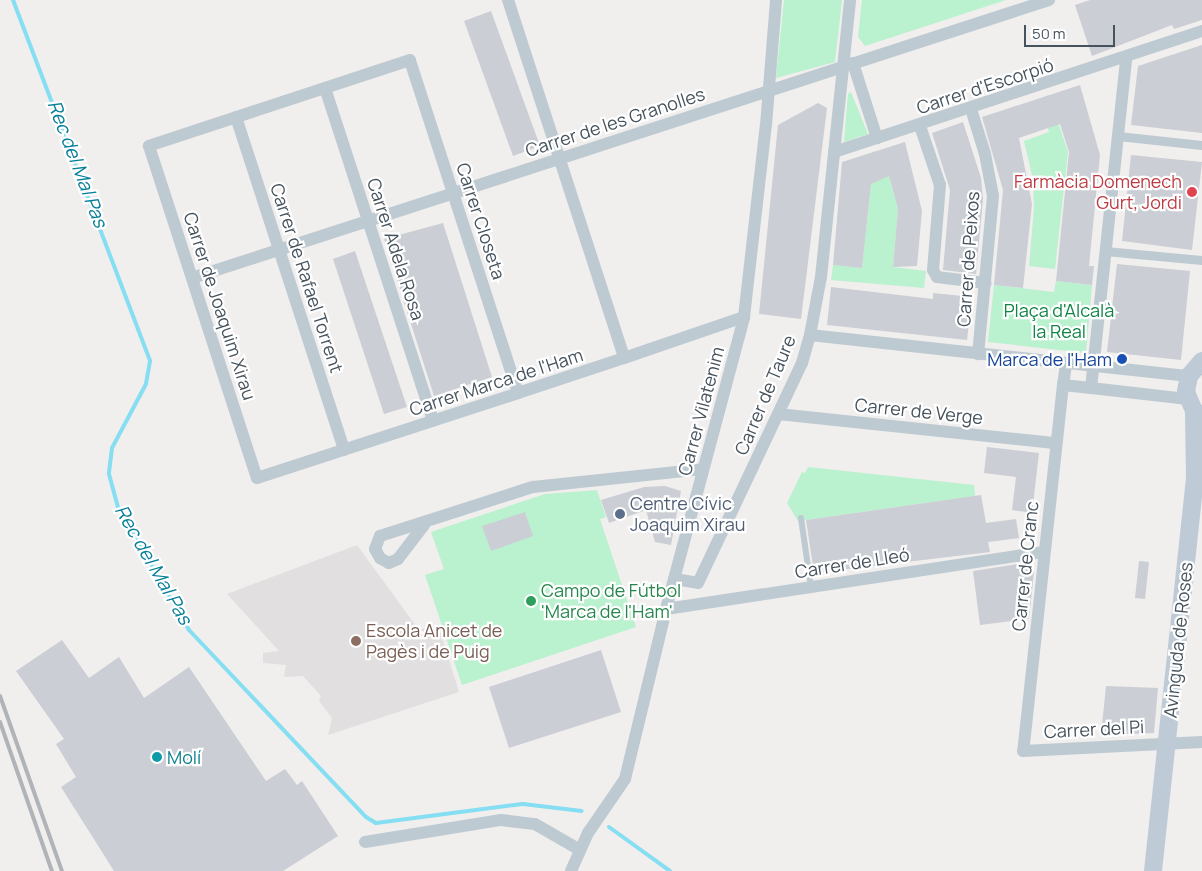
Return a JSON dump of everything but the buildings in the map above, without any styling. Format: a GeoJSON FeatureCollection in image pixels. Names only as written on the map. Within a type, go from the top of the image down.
{"type":"FeatureCollection","features":[{"type":"Feature","properties":{"kind":"main road"},"geometry":{"type":"LineString","coordinates":[[1189,376],[1202,361]]}},
{"type":"Feature","properties":{"kind":"main road","name":"Avinguda de Roses"},"geometry":{"type":"LineString","coordinates":[[1153,871],[1195,477],[1195,408],[1189,376]]}},
{"type":"Feature","properties":{"kind":"main road","name":"Avinguda de Roses"},"geometry":{"type":"LineString","coordinates":[[1195,477],[1202,460]]}},
{"type":"Feature","properties":{"kind":"street"},"geometry":{"type":"LineString","coordinates":[[508,0],[624,358]]}},
{"type":"Feature","properties":{"kind":"street","name":"Carrer Vilatenim"},"geometry":{"type":"LineString","coordinates":[[570,870],[580,850],[625,779],[666,609],[744,317],[776,0]]}},
{"type":"Feature","properties":{"kind":"street","name":"Carrer de Taure"},"geometry":{"type":"LineString","coordinates":[[698,583],[778,414],[810,335],[821,277],[834,152],[848,65],[850,0]]}},
{"type":"Feature","properties":{"kind":"street","name":"Carrer de les Granolles"},"geometry":{"type":"LineString","coordinates":[[192,278],[1046,0]]}},
{"type":"Feature","properties":{"kind":"street","name":"Carrer d'Escorpió"},"geometry":{"type":"LineString","coordinates":[[834,152],[971,110],[1202,31]]}},
{"type":"Feature","properties":{"kind":"street"},"geometry":{"type":"LineString","coordinates":[[1091,388],[1126,58]]}},
{"type":"Feature","properties":{"kind":"street","name":"Carrer Closeta"},"geometry":{"type":"LineString","coordinates":[[325,88],[410,60],[518,393]]}},
{"type":"Feature","properties":{"kind":"street"},"geometry":{"type":"LineString","coordinates":[[848,65],[877,138]]}},
{"type":"Feature","properties":{"kind":"street"},"geometry":{"type":"LineString","coordinates":[[236,117],[325,88]]}},
{"type":"Feature","properties":{"kind":"street","name":"Carrer Adela Rosa"},"geometry":{"type":"LineString","coordinates":[[325,88],[433,421]]}},
{"type":"Feature","properties":{"kind":"street","name":"Carrer de Peixos"},"geometry":{"type":"LineString","coordinates":[[971,110],[985,154],[993,196],[978,354]]}},
{"type":"Feature","properties":{"kind":"street","name":"Carrer de Joaquim Xirau"},"geometry":{"type":"LineString","coordinates":[[236,117],[149,146],[258,478]]}},
{"type":"Feature","properties":{"kind":"street","name":"Carrer de Rafael Torrent"},"geometry":{"type":"LineString","coordinates":[[236,117],[344,450]]}},
{"type":"Feature","properties":{"kind":"street"},"geometry":{"type":"LineString","coordinates":[[920,126],[940,185],[933,270],[937,277],[986,282]]}},
{"type":"Feature","properties":{"kind":"street"},"geometry":{"type":"LineString","coordinates":[[1118,136],[1202,145]]}},
{"type":"Feature","properties":{"kind":"street"},"geometry":{"type":"LineString","coordinates":[[1105,250],[1202,260]]}},
{"type":"Feature","properties":{"kind":"street","name":"Carrer Marca de l'Ham"},"geometry":{"type":"LineString","coordinates":[[258,478],[744,317]]}},
{"type":"Feature","properties":{"kind":"street"},"geometry":{"type":"LineString","coordinates":[[810,335],[1189,376]]}},
{"type":"Feature","properties":{"kind":"street"},"geometry":{"type":"LineString","coordinates":[[1066,364],[1063,385],[1091,388],[1195,408]]}},
{"type":"Feature","properties":{"kind":"street","name":"Carrer de Cranc"},"geometry":{"type":"LineString","coordinates":[[1023,751],[1063,385]]}},
{"type":"Feature","properties":{"kind":"street","name":"Carrer de Verge"},"geometry":{"type":"LineString","coordinates":[[778,414],[1056,443]]}},
{"type":"Feature","properties":{"kind":"street"},"geometry":{"type":"LineString","coordinates":[[424,525],[534,488],[703,469]]}},
{"type":"Feature","properties":{"kind":"street","name":"Carrer de Lleó"},"geometry":{"type":"LineString","coordinates":[[666,609],[702,602],[1044,552]]}},
{"type":"Feature","properties":{"kind":"street"},"geometry":{"type":"LineString","coordinates":[[674,579],[698,583],[702,602]]}},
{"type":"Feature","properties":{"kind":"street","name":"Carrer del Pi"},"geometry":{"type":"LineString","coordinates":[[1023,751],[1167,742],[1202,742]]}},
{"type":"Feature","properties":{"kind":"street"},"geometry":{"type":"LineString","coordinates":[[365,842],[501,820],[535,824],[580,850]]}},
{"type":"Feature","properties":{"kind":"lane"},"geometry":{"type":"LineString","coordinates":[[801,518],[811,587]]}},
{"type":"Feature","properties":{"kind":"shaded area","name":"Escola Anicet de Pagès i de Puig"},"geometry":{"type":"Polygon","coordinates":[[[357,545],[419,630],[438,624],[459,692],[328,735],[332,718],[319,701],[321,696],[303,676],[284,677],[286,665],[263,663],[263,653],[279,651],[227,594],[357,545]]]}},
{"type":"Feature","properties":{"kind":"green space"},"geometry":{"type":"Polygon","coordinates":[[[784,0],[842,0],[835,62],[776,78],[784,0]]]}},
{"type":"Feature","properties":{"kind":"green space"},"geometry":{"type":"Polygon","coordinates":[[[862,0],[1006,0],[865,46],[858,37],[862,0]]]}},
{"type":"Feature","properties":{"kind":"green space"},"geometry":{"type":"Polygon","coordinates":[[[851,92],[868,134],[844,142],[848,94],[851,92]]]}},
{"type":"Feature","properties":{"kind":"green space"},"geometry":{"type":"Polygon","coordinates":[[[1049,95],[1068,152],[1055,269],[1029,266],[1034,208],[1033,180],[1024,141],[1049,132],[1039,99],[1049,95]]]}},
{"type":"Feature","properties":{"kind":"green space"},"geometry":{"type":"Polygon","coordinates":[[[882,151],[898,209],[893,267],[926,271],[924,288],[831,280],[833,265],[862,268],[871,184],[881,179],[872,152],[882,151]]]}},
{"type":"Feature","properties":{"kind":"green space","name":"Plaça d'Alcalà la Real"},"geometry":{"type":"Polygon","coordinates":[[[1056,281],[1092,285],[1086,353],[988,342],[994,285],[1054,292],[1056,281]]]}},
{"type":"Feature","properties":{"kind":"green space"},"geometry":{"type":"Polygon","coordinates":[[[808,467],[974,485],[975,496],[798,521],[787,503],[802,472],[805,473],[808,467]]]}},
{"type":"Feature","properties":{"kind":"green space","name":"Campo de Fútbol 'Marca de l'Ham'"},"geometry":{"type":"Polygon","coordinates":[[[597,490],[606,517],[600,519],[636,627],[462,685],[425,575],[444,569],[431,532],[545,494],[597,490]]]}},
{"type":"Feature","properties":{"kind":"waterway","name":"Rec del Mal Pas"},"geometry":{"type":"LineString","coordinates":[[13,0],[150,361],[146,384],[112,448],[109,474],[118,507],[189,630],[366,817],[376,823],[523,804],[582,811]]}},
{"type":"Feature","properties":{"kind":"waterway","name":"Rec del Mal Pas"},"geometry":{"type":"LineString","coordinates":[[609,827],[670,871]]}},
{"type":"Feature","properties":{"kind":"railway"},"geometry":{"type":"LineString","coordinates":[[0,696],[62,871]]}},
{"type":"Feature","properties":{"kind":"railway"},"geometry":{"type":"LineString","coordinates":[[0,722],[52,871]]}},
{"type":"Feature","properties":{"kind":"place","name":"Farmàcia Domenech Gurt, Jordi"},"geometry":{"type":"Point","coordinates":[1192,192]}},
{"type":"Feature","properties":{"kind":"place","name":"Marca de l'Ham"},"geometry":{"type":"Point","coordinates":[1122,359]}},
{"type":"Feature","properties":{"kind":"place","name":"Centre Cívic Joaquim Xirau"},"geometry":{"type":"Point","coordinates":[620,514]}},
{"type":"Feature","properties":{"kind":"place","name":"Campo de Fútbol 'Marca de l'Ham'"},"geometry":{"type":"Point","coordinates":[531,601]}},
{"type":"Feature","properties":{"kind":"place","name":"Escola Anicet de Pagès i de Puig"},"geometry":{"type":"Point","coordinates":[356,641]}},
{"type":"Feature","properties":{"kind":"place","name":"Molí"},"geometry":{"type":"Point","coordinates":[157,757]}}]}
